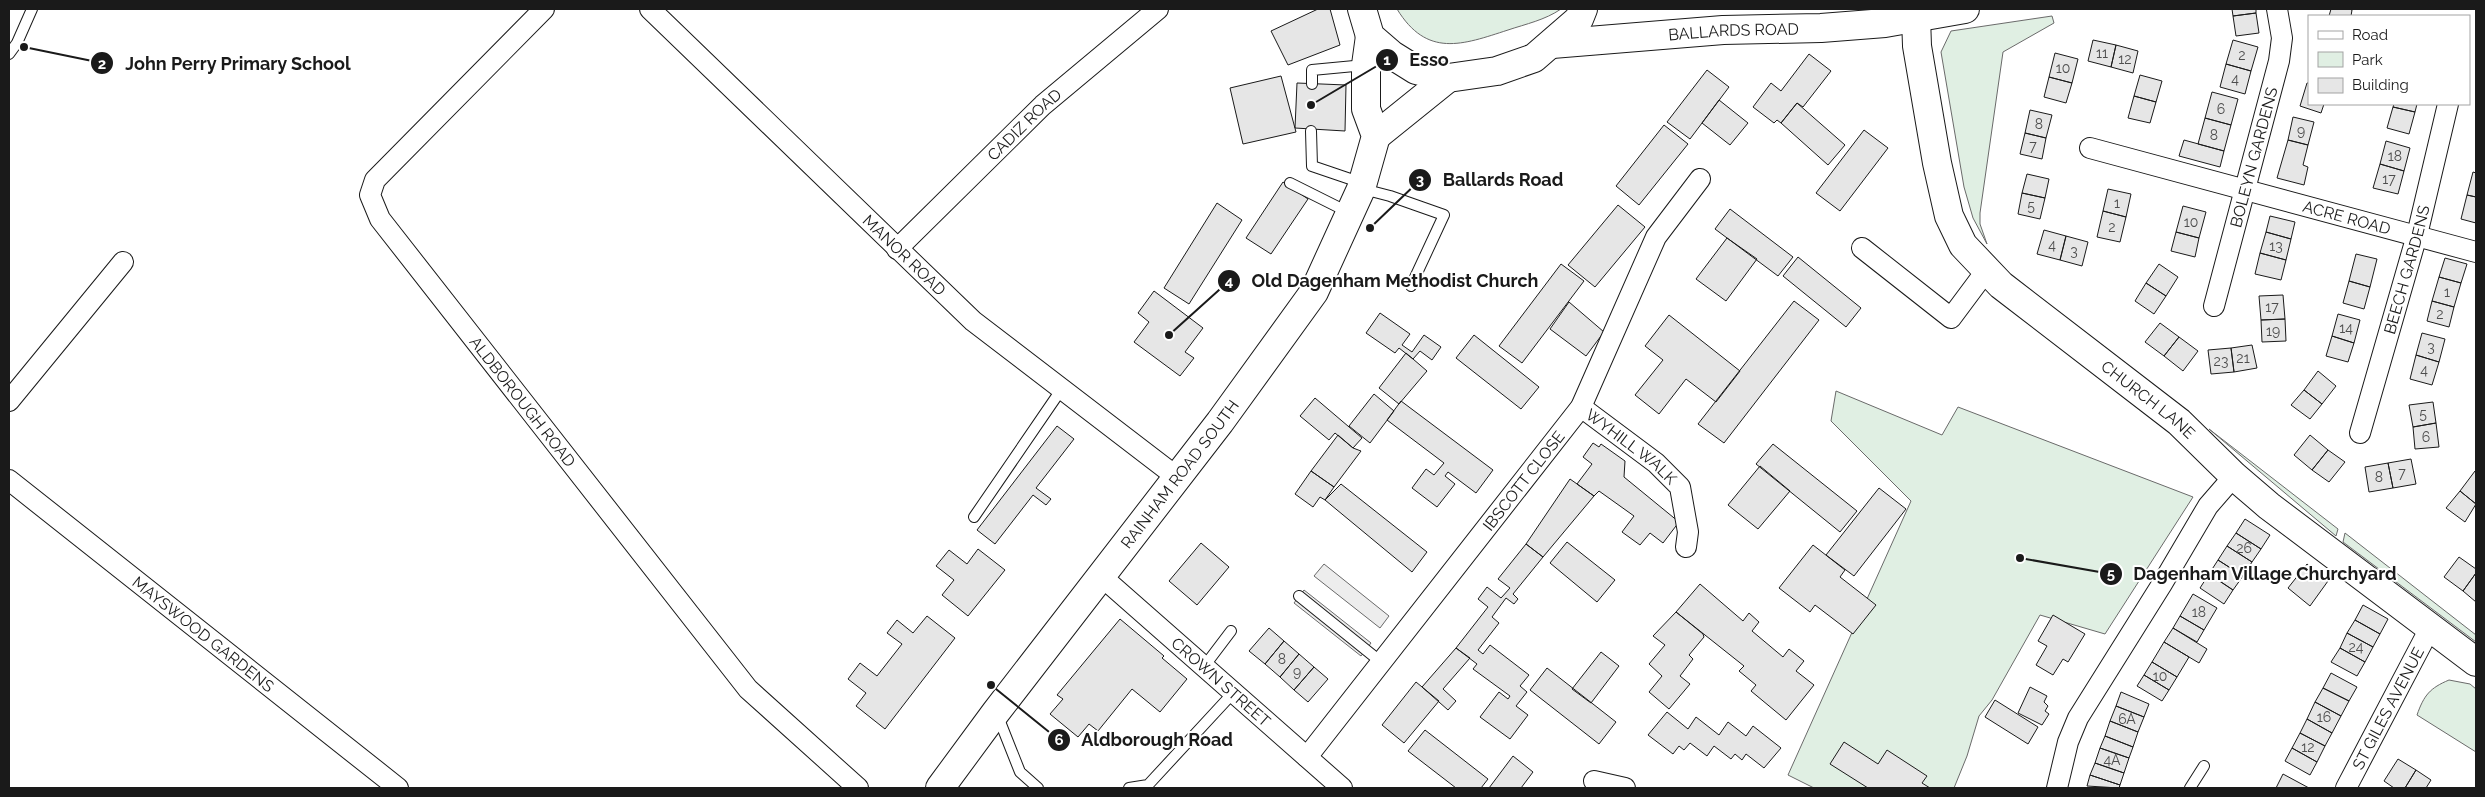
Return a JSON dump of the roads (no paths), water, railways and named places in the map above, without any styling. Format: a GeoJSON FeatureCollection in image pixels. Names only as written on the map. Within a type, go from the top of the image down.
{"type":"FeatureCollection","features":[{"type":"Feature","properties":{"kind":"main road"},"geometry":{"type":"LineString","coordinates":[[1362,9],[1370,36],[1366,65],[1366,109],[1376,136],[1448,78]]}},
{"type":"Feature","properties":{"kind":"main road"},"geometry":{"type":"LineString","coordinates":[[1370,36],[1392,55],[1416,70],[1448,78],[1497,71],[1534,58],[1579,19],[1584,9]]}},
{"type":"Feature","properties":{"kind":"main road","name":"BALLARDS ROAD"},"geometry":{"type":"LineString","coordinates":[[1552,44],[1723,30],[1830,27],[1885,23],[1911,13],[1964,9]]}},
{"type":"Feature","properties":{"kind":"main road","name":"CHURCH LANE"},"geometry":{"type":"LineString","coordinates":[[1911,13],[1937,163],[1949,216],[1963,245],[2001,285],[2179,422],[2234,476],[2270,506],[2476,662]]}},
{"type":"Feature","properties":{"kind":"main road","name":"RAINHAM ROAD SOUTH"},"geometry":{"type":"LineString","coordinates":[[940,788],[996,712],[1178,478],[1314,292],[1351,214],[1362,186],[1376,136]]}},
{"type":"Feature","properties":{"kind":"street","name":"ALDBOROUGH ROAD"},"geometry":{"type":"LineString","coordinates":[[544,9],[375,180],[370,195],[380,219],[748,689],[858,788]]}},
{"type":"Feature","properties":{"kind":"street","name":"MANOR ROAD"},"geometry":{"type":"LineString","coordinates":[[650,9],[973,321],[1178,478]]}},
{"type":"Feature","properties":{"kind":"street","name":"CADIZ ROAD"},"geometry":{"type":"LineString","coordinates":[[897,249],[1043,105],[1158,9]]}},
{"type":"Feature","properties":{"kind":"street","name":"BOLEYN GARDENS"},"geometry":{"type":"LineString","coordinates":[[2214,306],[2280,61],[2282,38],[2277,9]]}},
{"type":"Feature","properties":{"kind":"street","name":"BEECH GARDENS"},"geometry":{"type":"LineString","coordinates":[[2360,433],[2417,235],[2448,105]]}},
{"type":"Feature","properties":{"kind":"street","name":"ACRE ROAD"},"geometry":{"type":"LineString","coordinates":[[2090,148],[2247,188],[2476,252]]}},
{"type":"Feature","properties":{"kind":"street","name":"IBSCOTT CLOSE"},"geometry":{"type":"LineString","coordinates":[[1307,757],[1581,407],[1656,237],[1700,179]]}},
{"type":"Feature","properties":{"kind":"street"},"geometry":{"type":"LineString","coordinates":[[1862,248],[1951,318],[1986,271]]}},
{"type":"Feature","properties":{"kind":"street"},"geometry":{"type":"LineString","coordinates":[[9,401],[123,262]]}},
{"type":"Feature","properties":{"kind":"street","name":"WYHILL WALK"},"geometry":{"type":"LineString","coordinates":[[1581,407],[1656,463],[1680,487],[1688,532],[1686,547]]}},
{"type":"Feature","properties":{"kind":"street"},"geometry":{"type":"LineString","coordinates":[[2056,788],[2068,742],[2078,718],[2162,584],[2208,506],[2234,476]]}},
{"type":"Feature","properties":{"kind":"street","name":"MAYSWOOD GARDENS"},"geometry":{"type":"LineString","coordinates":[[9,480],[398,788]]}},
{"type":"Feature","properties":{"kind":"street","name":"CROWN STREET"},"geometry":{"type":"LineString","coordinates":[[1101,576],[1203,668],[1342,788]]}},
{"type":"Feature","properties":{"kind":"street","name":"ST GILES AVENUE"},"geometry":{"type":"LineString","coordinates":[[2346,788],[2430,628]]}},
{"type":"Feature","properties":{"kind":"street"},"geometry":{"type":"LineString","coordinates":[[1594,781],[1625,788]]}},
{"type":"Feature","properties":{"kind":"lane"},"geometry":{"type":"LineString","coordinates":[[9,54],[17,44],[32,9]]}},
{"type":"Feature","properties":{"kind":"lane"},"geometry":{"type":"LineString","coordinates":[[1312,84],[1312,70],[1366,65]]}},
{"type":"Feature","properties":{"kind":"lane"},"geometry":{"type":"LineString","coordinates":[[1311,131],[1312,166],[1444,215],[1411,286]]}},
{"type":"Feature","properties":{"kind":"lane"},"geometry":{"type":"LineString","coordinates":[[1290,183],[1351,214]]}},
{"type":"Feature","properties":{"kind":"lane"},"geometry":{"type":"LineString","coordinates":[[974,516],[1061,390]]}},
{"type":"Feature","properties":{"kind":"lane"},"geometry":{"type":"LineString","coordinates":[[1299,596],[1381,662]]}},
{"type":"Feature","properties":{"kind":"lane"},"geometry":{"type":"LineString","coordinates":[[1203,668],[1231,631]]}},
{"type":"Feature","properties":{"kind":"lane"},"geometry":{"type":"LineString","coordinates":[[1129,788],[1148,786],[1233,693]]}},
{"type":"Feature","properties":{"kind":"lane"},"geometry":{"type":"LineString","coordinates":[[996,712],[1013,749],[1020,772],[1038,788]]}},
{"type":"Feature","properties":{"kind":"lane"},"geometry":{"type":"LineString","coordinates":[[2190,788],[2204,766]]}},
{"type":"Feature","properties":{"kind":"place","name":"John Perry Primary School"},"geometry":{"type":"Point","coordinates":[24,47]}},
{"type":"Feature","properties":{"kind":"place","name":"Esso"},"geometry":{"type":"Point","coordinates":[1311,105]}},
{"type":"Feature","properties":{"kind":"place","name":"Ballards Road"},"geometry":{"type":"Point","coordinates":[1370,228]}},
{"type":"Feature","properties":{"kind":"place","name":"Old Dagenham Methodist Church"},"geometry":{"type":"Point","coordinates":[1169,335]}},
{"type":"Feature","properties":{"kind":"place","name":"Dagenham Village Churchyard"},"geometry":{"type":"Point","coordinates":[2020,558]}},
{"type":"Feature","properties":{"kind":"place","name":"Aldborough Road"},"geometry":{"type":"Point","coordinates":[991,685]}}]}
